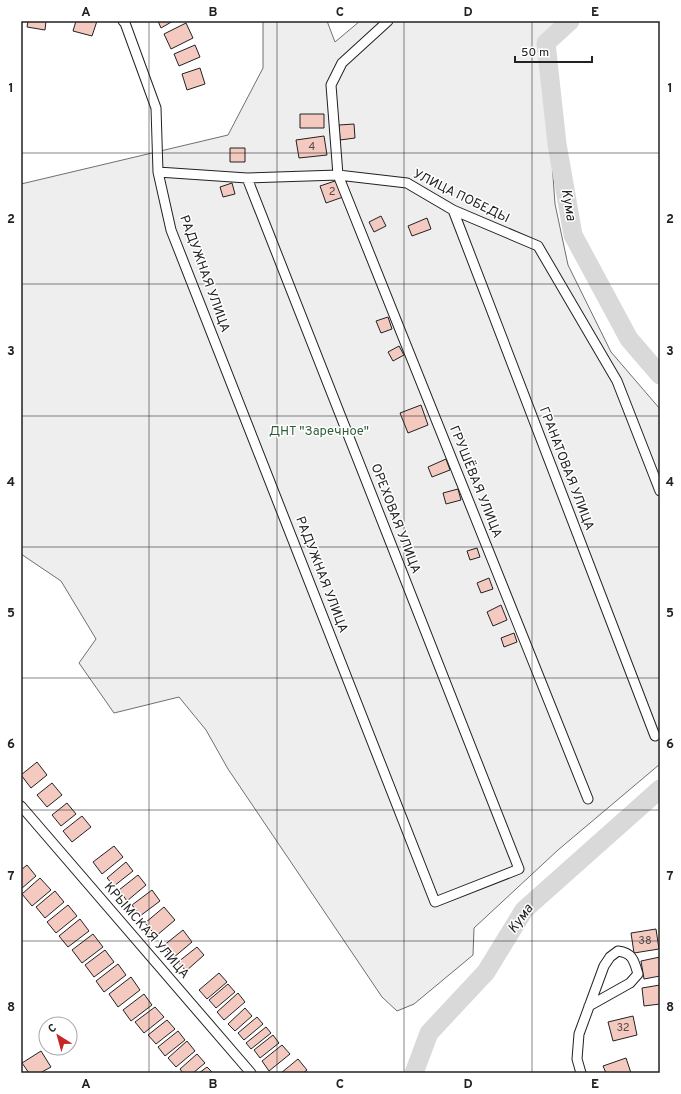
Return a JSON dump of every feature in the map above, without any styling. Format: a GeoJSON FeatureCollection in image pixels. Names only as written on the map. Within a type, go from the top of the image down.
{"type":"FeatureCollection","features":[{"type":"Feature","properties":{"kind":"street"},"geometry":{"type":"LineString","coordinates":[[123,21],[156,108],[158,172]]}},
{"type":"Feature","properties":{"kind":"street","name":"ГРУШЁВАЯ УЛИЦА"},"geometry":{"type":"LineString","coordinates":[[388,21],[342,63],[331,84],[338,175],[588,799]]}},
{"type":"Feature","properties":{"kind":"street","name":"УЛИЦА ПОБЕДЫ"},"geometry":{"type":"LineString","coordinates":[[158,172],[247,178],[338,175],[408,183],[453,210],[538,246],[617,380],[660,491]]}},
{"type":"Feature","properties":{"kind":"street","name":"РАДУЖНАЯ УЛИЦА"},"geometry":{"type":"LineString","coordinates":[[158,172],[171,230],[435,902],[519,868]]}},
{"type":"Feature","properties":{"kind":"street","name":"ОРЕХОВАЯ УЛИЦА"},"geometry":{"type":"LineString","coordinates":[[247,178],[519,868]]}},
{"type":"Feature","properties":{"kind":"street","name":"ГРАНАТОВАЯ УЛИЦА"},"geometry":{"type":"LineString","coordinates":[[453,210],[655,736]]}},
{"type":"Feature","properties":{"kind":"street","name":"КРЫМСКАЯ УЛИЦА"},"geometry":{"type":"LineString","coordinates":[[21,806],[251,1073]]}},
{"type":"Feature","properties":{"kind":"street"},"geometry":{"type":"LineString","coordinates":[[581,1073],[577,1059],[579,1034],[589,1006],[604,966],[610,957],[618,951],[626,952],[634,960],[638,974],[630,983],[589,1006]]}},
{"type":"Feature","properties":{"kind":"green space","name":"ДНТ \"Заречное\""},"geometry":{"type":"Polygon","coordinates":[[[263,21],[327,21],[335,42],[360,21],[557,21],[543,36],[555,204],[568,265],[611,352],[660,409],[660,764],[558,850],[474,928],[473,955],[414,1004],[397,1011],[382,997],[228,769],[206,730],[179,697],[114,713],[79,663],[96,639],[61,581],[21,554],[21,184],[228,135],[263,68],[263,21]]]}},
{"type":"Feature","properties":{"kind":"building"},"geometry":{"type":"Polygon","coordinates":[[[28,21],[46,21],[45,30],[27,27],[28,21]]]}},
{"type":"Feature","properties":{"kind":"building"},"geometry":{"type":"Polygon","coordinates":[[[76,21],[97,21],[92,36],[73,31],[76,21]]]}},
{"type":"Feature","properties":{"kind":"building"},"geometry":{"type":"Polygon","coordinates":[[[158,21],[173,21],[161,28],[158,21]]]}},
{"type":"Feature","properties":{"kind":"building"},"geometry":{"type":"Polygon","coordinates":[[[186,23],[193,38],[171,49],[164,34],[186,23]]]}},
{"type":"Feature","properties":{"kind":"building"},"geometry":{"type":"Polygon","coordinates":[[[195,45],[200,57],[179,66],[174,54],[195,45]]]}},
{"type":"Feature","properties":{"kind":"building"},"geometry":{"type":"Polygon","coordinates":[[[200,68],[205,84],[187,90],[182,74],[200,68]]]}},
{"type":"Feature","properties":{"kind":"building"},"geometry":{"type":"Polygon","coordinates":[[[300,114],[324,114],[324,128],[300,128],[300,114]]]}},
{"type":"Feature","properties":{"kind":"building"},"geometry":{"type":"Polygon","coordinates":[[[354,124],[355,138],[340,140],[339,125],[354,124]]]}},
{"type":"Feature","properties":{"kind":"building"},"geometry":{"type":"Polygon","coordinates":[[[324,136],[327,155],[299,158],[296,140],[324,136]]]}},
{"type":"Feature","properties":{"kind":"building"},"geometry":{"type":"Polygon","coordinates":[[[230,148],[245,148],[245,162],[230,162],[230,148]]]}},
{"type":"Feature","properties":{"kind":"building"},"geometry":{"type":"Polygon","coordinates":[[[338,180],[343,197],[326,203],[320,186],[338,180]]]}},
{"type":"Feature","properties":{"kind":"building"},"geometry":{"type":"Polygon","coordinates":[[[232,183],[235,194],[223,197],[220,187],[232,183]]]}},
{"type":"Feature","properties":{"kind":"building"},"geometry":{"type":"Polygon","coordinates":[[[381,216],[386,226],[374,232],[369,222],[381,216]]]}},
{"type":"Feature","properties":{"kind":"building"},"geometry":{"type":"Polygon","coordinates":[[[427,218],[431,229],[412,236],[408,226],[427,218]]]}},
{"type":"Feature","properties":{"kind":"building"},"geometry":{"type":"Polygon","coordinates":[[[388,317],[392,329],[381,333],[376,321],[388,317]]]}},
{"type":"Feature","properties":{"kind":"building"},"geometry":{"type":"Polygon","coordinates":[[[399,346],[404,355],[393,361],[388,352],[399,346]]]}},
{"type":"Feature","properties":{"kind":"building"},"geometry":{"type":"Polygon","coordinates":[[[421,405],[428,425],[408,433],[400,413],[421,405]]]}},
{"type":"Feature","properties":{"kind":"building"},"geometry":{"type":"Polygon","coordinates":[[[446,459],[450,470],[432,477],[428,467],[446,459]]]}},
{"type":"Feature","properties":{"kind":"building"},"geometry":{"type":"Polygon","coordinates":[[[458,489],[461,500],[446,504],[443,493],[458,489]]]}},
{"type":"Feature","properties":{"kind":"building"},"geometry":{"type":"Polygon","coordinates":[[[477,548],[480,557],[470,560],[467,551],[477,548]]]}},
{"type":"Feature","properties":{"kind":"building"},"geometry":{"type":"Polygon","coordinates":[[[489,578],[493,589],[481,593],[477,583],[489,578]]]}},
{"type":"Feature","properties":{"kind":"building"},"geometry":{"type":"Polygon","coordinates":[[[501,605],[507,620],[493,626],[487,612],[501,605]]]}},
{"type":"Feature","properties":{"kind":"building"},"geometry":{"type":"Polygon","coordinates":[[[514,633],[517,642],[504,647],[501,638],[514,633]]]}},
{"type":"Feature","properties":{"kind":"building"},"geometry":{"type":"Polygon","coordinates":[[[37,762],[47,775],[31,788],[21,775],[37,762]]]}},
{"type":"Feature","properties":{"kind":"building"},"geometry":{"type":"Polygon","coordinates":[[[52,783],[62,795],[47,807],[37,795],[52,783]]]}},
{"type":"Feature","properties":{"kind":"building"},"geometry":{"type":"Polygon","coordinates":[[[67,803],[76,814],[61,826],[52,815],[67,803]]]}},
{"type":"Feature","properties":{"kind":"building"},"geometry":{"type":"Polygon","coordinates":[[[82,816],[91,827],[72,842],[63,831],[82,816]]]}},
{"type":"Feature","properties":{"kind":"building"},"geometry":{"type":"Polygon","coordinates":[[[114,846],[123,857],[102,874],[93,862],[114,846]]]}},
{"type":"Feature","properties":{"kind":"building"},"geometry":{"type":"Polygon","coordinates":[[[126,862],[133,871],[114,886],[107,878],[126,862]]]}},
{"type":"Feature","properties":{"kind":"building"},"geometry":{"type":"Polygon","coordinates":[[[27,865],[36,876],[21,889],[21,870],[27,865]]]}},
{"type":"Feature","properties":{"kind":"building"},"geometry":{"type":"Polygon","coordinates":[[[138,875],[146,885],[127,901],[119,890],[138,875]]]}},
{"type":"Feature","properties":{"kind":"building"},"geometry":{"type":"Polygon","coordinates":[[[40,878],[51,890],[32,906],[22,894],[40,878]]]}},
{"type":"Feature","properties":{"kind":"building"},"geometry":{"type":"Polygon","coordinates":[[[152,890],[160,901],[140,916],[132,905],[152,890]]]}},
{"type":"Feature","properties":{"kind":"building"},"geometry":{"type":"Polygon","coordinates":[[[55,891],[64,902],[45,918],[36,907],[55,891]]]}},
{"type":"Feature","properties":{"kind":"building"},"geometry":{"type":"Polygon","coordinates":[[[68,905],[77,916],[56,933],[47,922],[68,905]]]}},
{"type":"Feature","properties":{"kind":"building"},"geometry":{"type":"Polygon","coordinates":[[[164,907],[175,920],[156,936],[145,923],[164,907]]]}},
{"type":"Feature","properties":{"kind":"building"},"geometry":{"type":"Polygon","coordinates":[[[80,919],[89,931],[68,947],[59,936],[80,919]]]}},
{"type":"Feature","properties":{"kind":"building"},"geometry":{"type":"Polygon","coordinates":[[[656,929],[659,949],[634,953],[631,933],[656,929]]]}},
{"type":"Feature","properties":{"kind":"building"},"geometry":{"type":"Polygon","coordinates":[[[183,930],[192,942],[173,958],[163,946],[183,930]]]}},
{"type":"Feature","properties":{"kind":"building"},"geometry":{"type":"Polygon","coordinates":[[[93,934],[103,947],[82,963],[72,950],[93,934]]]}},
{"type":"Feature","properties":{"kind":"building"},"geometry":{"type":"Polygon","coordinates":[[[197,947],[204,955],[186,971],[178,962],[197,947]]]}},
{"type":"Feature","properties":{"kind":"building"},"geometry":{"type":"Polygon","coordinates":[[[105,950],[114,962],[94,977],[85,965],[105,950]]]}},
{"type":"Feature","properties":{"kind":"building"},"geometry":{"type":"Polygon","coordinates":[[[660,957],[660,976],[644,979],[641,961],[660,957]]]}},
{"type":"Feature","properties":{"kind":"building"},"geometry":{"type":"Polygon","coordinates":[[[118,964],[126,975],[104,992],[96,981],[118,964]]]}},
{"type":"Feature","properties":{"kind":"building"},"geometry":{"type":"Polygon","coordinates":[[[219,973],[227,982],[207,999],[199,990],[219,973]]]}},
{"type":"Feature","properties":{"kind":"building"},"geometry":{"type":"Polygon","coordinates":[[[131,977],[140,990],[118,1007],[109,994],[131,977]]]}},
{"type":"Feature","properties":{"kind":"building"},"geometry":{"type":"Polygon","coordinates":[[[228,984],[235,992],[216,1008],[209,1000],[228,984]]]}},
{"type":"Feature","properties":{"kind":"building"},"geometry":{"type":"Polygon","coordinates":[[[660,985],[660,1004],[644,1006],[642,988],[660,985]]]}},
{"type":"Feature","properties":{"kind":"building"},"geometry":{"type":"Polygon","coordinates":[[[238,993],[245,1002],[224,1020],[217,1012],[238,993]]]}},
{"type":"Feature","properties":{"kind":"building"},"geometry":{"type":"Polygon","coordinates":[[[144,994],[152,1005],[131,1021],[123,1010],[144,994]]]}},
{"type":"Feature","properties":{"kind":"building"},"geometry":{"type":"Polygon","coordinates":[[[155,1007],[164,1017],[144,1033],[135,1022],[155,1007]]]}},
{"type":"Feature","properties":{"kind":"building"},"geometry":{"type":"Polygon","coordinates":[[[245,1008],[252,1016],[235,1031],[228,1024],[245,1008]]]}},
{"type":"Feature","properties":{"kind":"building"},"geometry":{"type":"Polygon","coordinates":[[[633,1016],[637,1035],[613,1041],[608,1022],[633,1016]]]}},
{"type":"Feature","properties":{"kind":"building"},"geometry":{"type":"Polygon","coordinates":[[[257,1017],[263,1024],[244,1040],[238,1033],[257,1017]]]}},
{"type":"Feature","properties":{"kind":"building"},"geometry":{"type":"Polygon","coordinates":[[[167,1020],[175,1029],[156,1044],[148,1035],[167,1020]]]}},
{"type":"Feature","properties":{"kind":"building"},"geometry":{"type":"Polygon","coordinates":[[[266,1027],[271,1033],[251,1049],[246,1043],[266,1027]]]}},
{"type":"Feature","properties":{"kind":"building"},"geometry":{"type":"Polygon","coordinates":[[[178,1031],[185,1040],[165,1056],[158,1047],[178,1031]]]}},
{"type":"Feature","properties":{"kind":"building"},"geometry":{"type":"Polygon","coordinates":[[[273,1035],[279,1043],[260,1058],[254,1050],[273,1035]]]}},
{"type":"Feature","properties":{"kind":"building"},"geometry":{"type":"Polygon","coordinates":[[[187,1041],[195,1051],[176,1067],[168,1058],[187,1041]]]}},
{"type":"Feature","properties":{"kind":"building"},"geometry":{"type":"Polygon","coordinates":[[[282,1045],[290,1054],[269,1071],[262,1061],[282,1045]]]}},
{"type":"Feature","properties":{"kind":"building"},"geometry":{"type":"Polygon","coordinates":[[[38,1053],[38,1056],[44,1056],[51,1067],[40,1073],[29,1073],[22,1063],[38,1053]]]}},
{"type":"Feature","properties":{"kind":"building"},"geometry":{"type":"Polygon","coordinates":[[[197,1054],[205,1063],[193,1073],[183,1073],[180,1069],[197,1054]]]}},
{"type":"Feature","properties":{"kind":"building"},"geometry":{"type":"Polygon","coordinates":[[[626,1058],[631,1073],[606,1073],[603,1066],[626,1058]]]}},
{"type":"Feature","properties":{"kind":"building"},"geometry":{"type":"Polygon","coordinates":[[[298,1059],[307,1070],[303,1073],[281,1073],[298,1059]]]}},
{"type":"Feature","properties":{"kind":"building"},"geometry":{"type":"Polygon","coordinates":[[[207,1067],[213,1073],[199,1073],[207,1067]]]}},
{"type":"Feature","properties":{"kind":"waterway","name":"Кума"},"geometry":{"type":"LineString","coordinates":[[570,21],[546,43],[557,144],[573,235],[629,339],[660,375]]}},
{"type":"Feature","properties":{"kind":"waterway","name":"Кума"},"geometry":{"type":"LineString","coordinates":[[414,1073],[429,1033],[486,972],[524,910],[660,789]]}}]}
